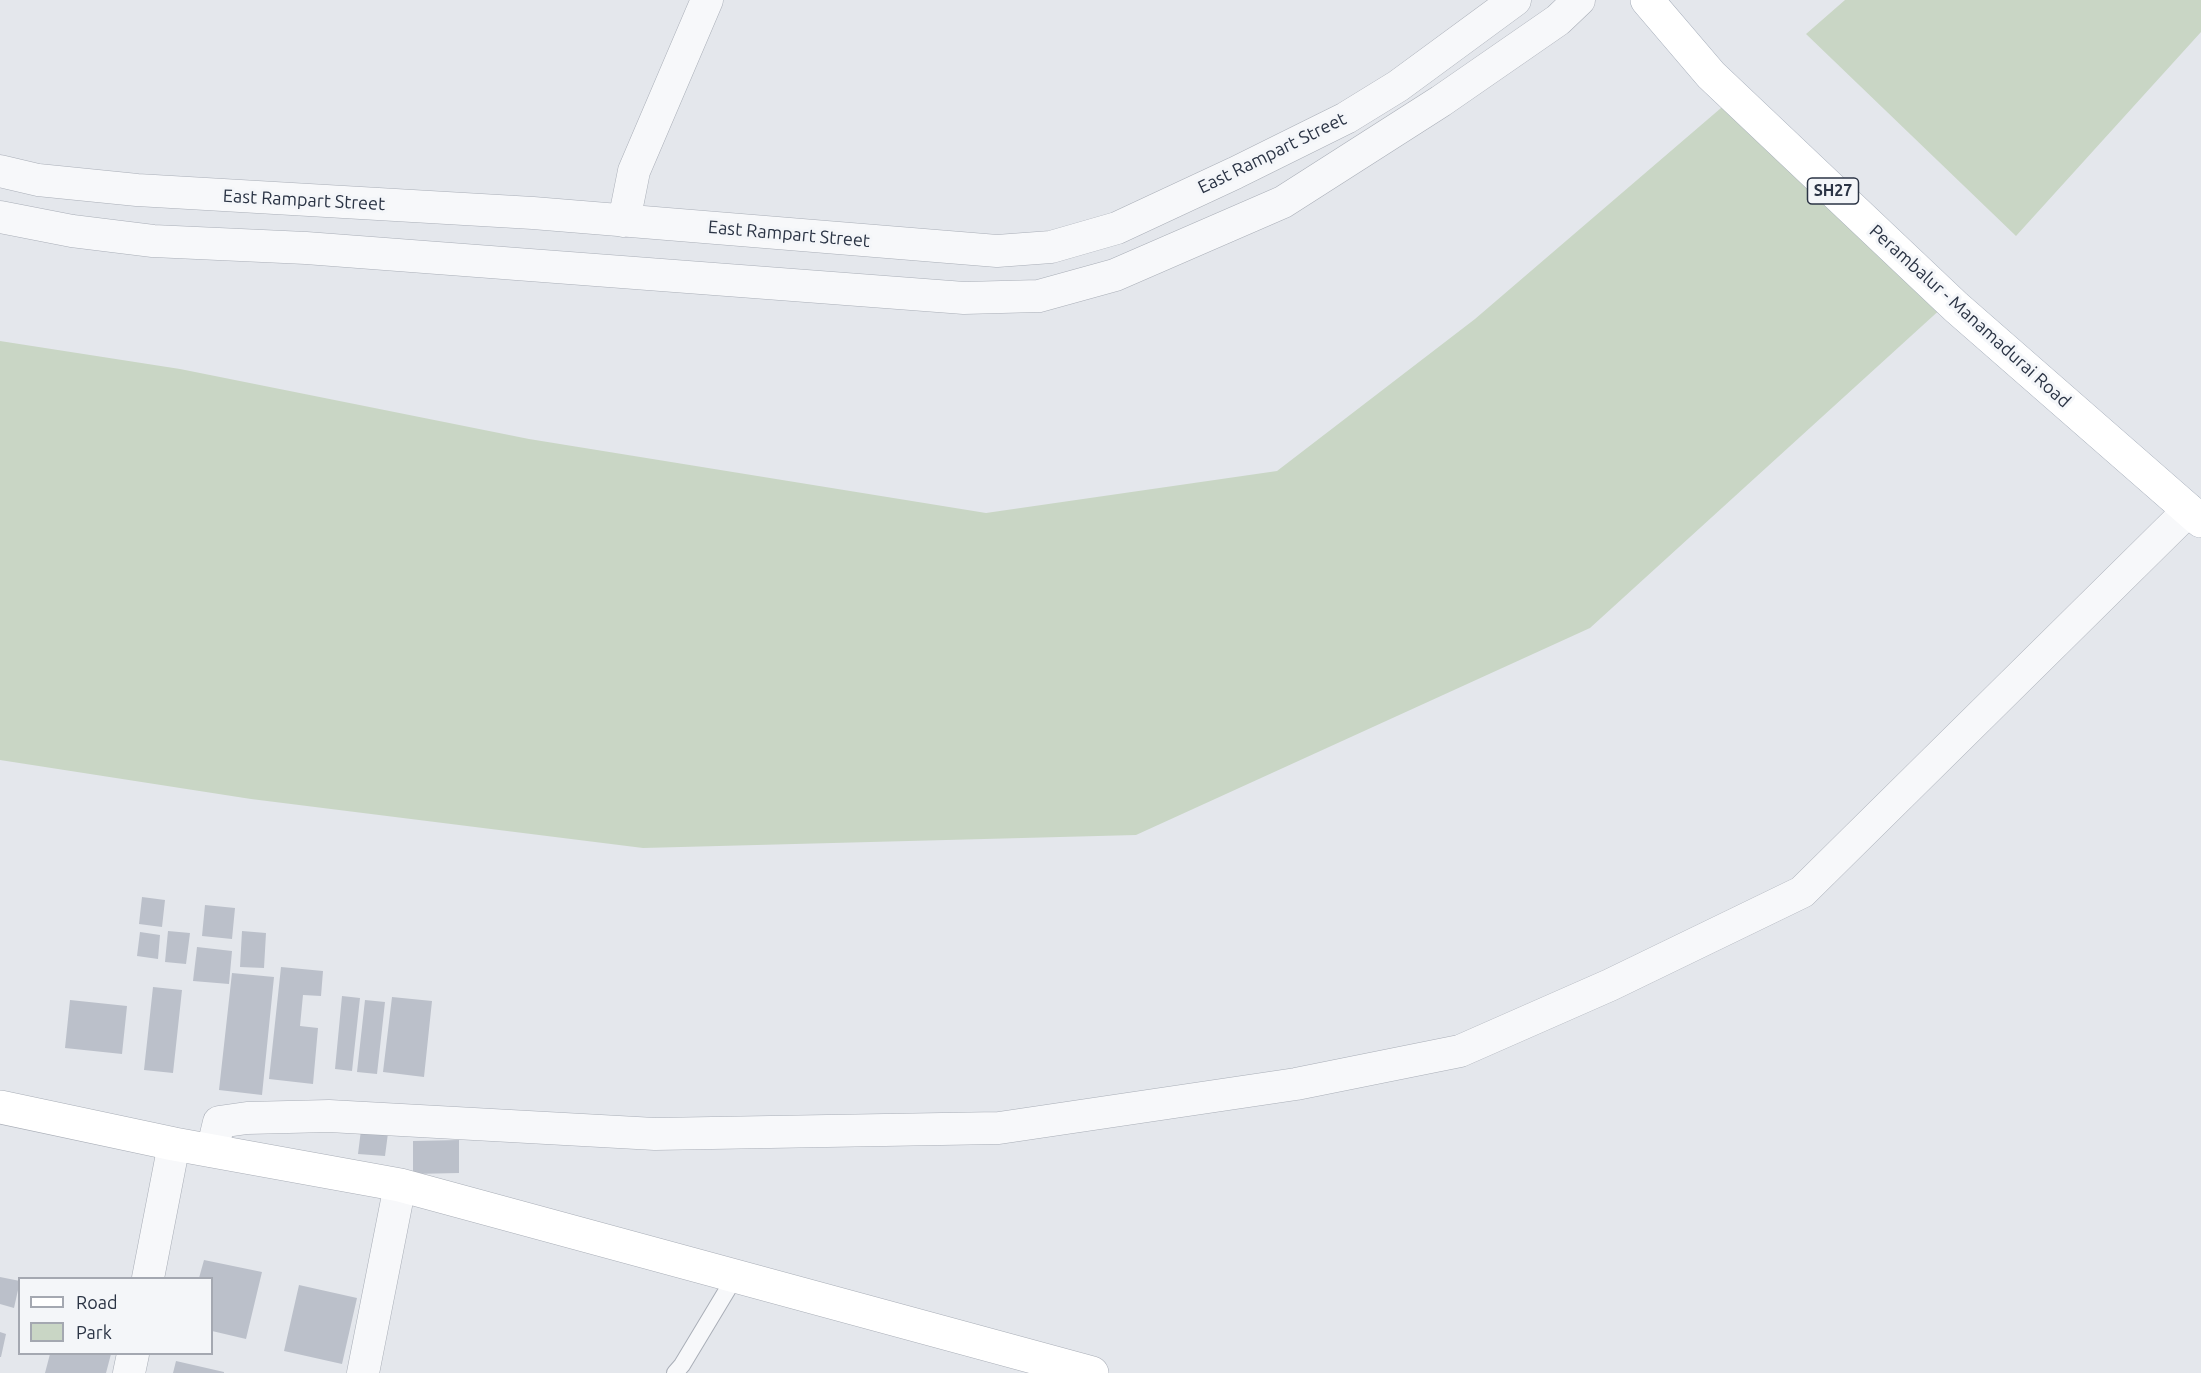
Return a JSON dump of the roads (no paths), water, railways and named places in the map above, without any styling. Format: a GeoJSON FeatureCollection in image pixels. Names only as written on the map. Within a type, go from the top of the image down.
{"type":"FeatureCollection","features":[{"type":"Feature","properties":{"kind":"main road","name":"Perambalur - Manamadurai Road"},"geometry":{"type":"LineString","coordinates":[[1647,0],[1711,75],[1956,307],[2197,509]]}},
{"type":"Feature","properties":{"kind":"main road"},"geometry":{"type":"LineString","coordinates":[[0,1107],[174,1144],[400,1185],[1092,1373]]}},
{"type":"Feature","properties":{"kind":"street","name":"East Rampart Street"},"geometry":{"type":"LineString","coordinates":[[0,171],[38,180],[137,190],[533,213],[998,251],[1051,247],[1117,228],[1346,118],[1424,68],[1515,0]]}},
{"type":"Feature","properties":{"kind":"street"},"geometry":{"type":"LineString","coordinates":[[0,217],[72,231],[153,241],[306,248],[964,298],[1038,296],[1115,274],[1283,202],[1451,94],[1558,20],[1579,0]]}},
{"type":"Feature","properties":{"kind":"street"},"geometry":{"type":"LineString","coordinates":[[624,221],[634,171],[697,2]]}},
{"type":"Feature","properties":{"kind":"street"},"geometry":{"type":"LineString","coordinates":[[212,1151],[219,1122],[246,1118],[329,1116],[655,1134],[999,1128],[1296,1084],[1460,1051],[1610,985],[1802,892],[2197,509]]}},
{"type":"Feature","properties":{"kind":"street"},"geometry":{"type":"LineString","coordinates":[[148,1277],[174,1144]]}},
{"type":"Feature","properties":{"kind":"street"},"geometry":{"type":"LineString","coordinates":[[363,1373],[400,1185]]}},
{"type":"Feature","properties":{"kind":"street"},"geometry":{"type":"LineString","coordinates":[[129,1373],[133,1355]]}},
{"type":"Feature","properties":{"kind":"lane"},"geometry":{"type":"LineString","coordinates":[[675,1373],[735,1276]]}}]}
